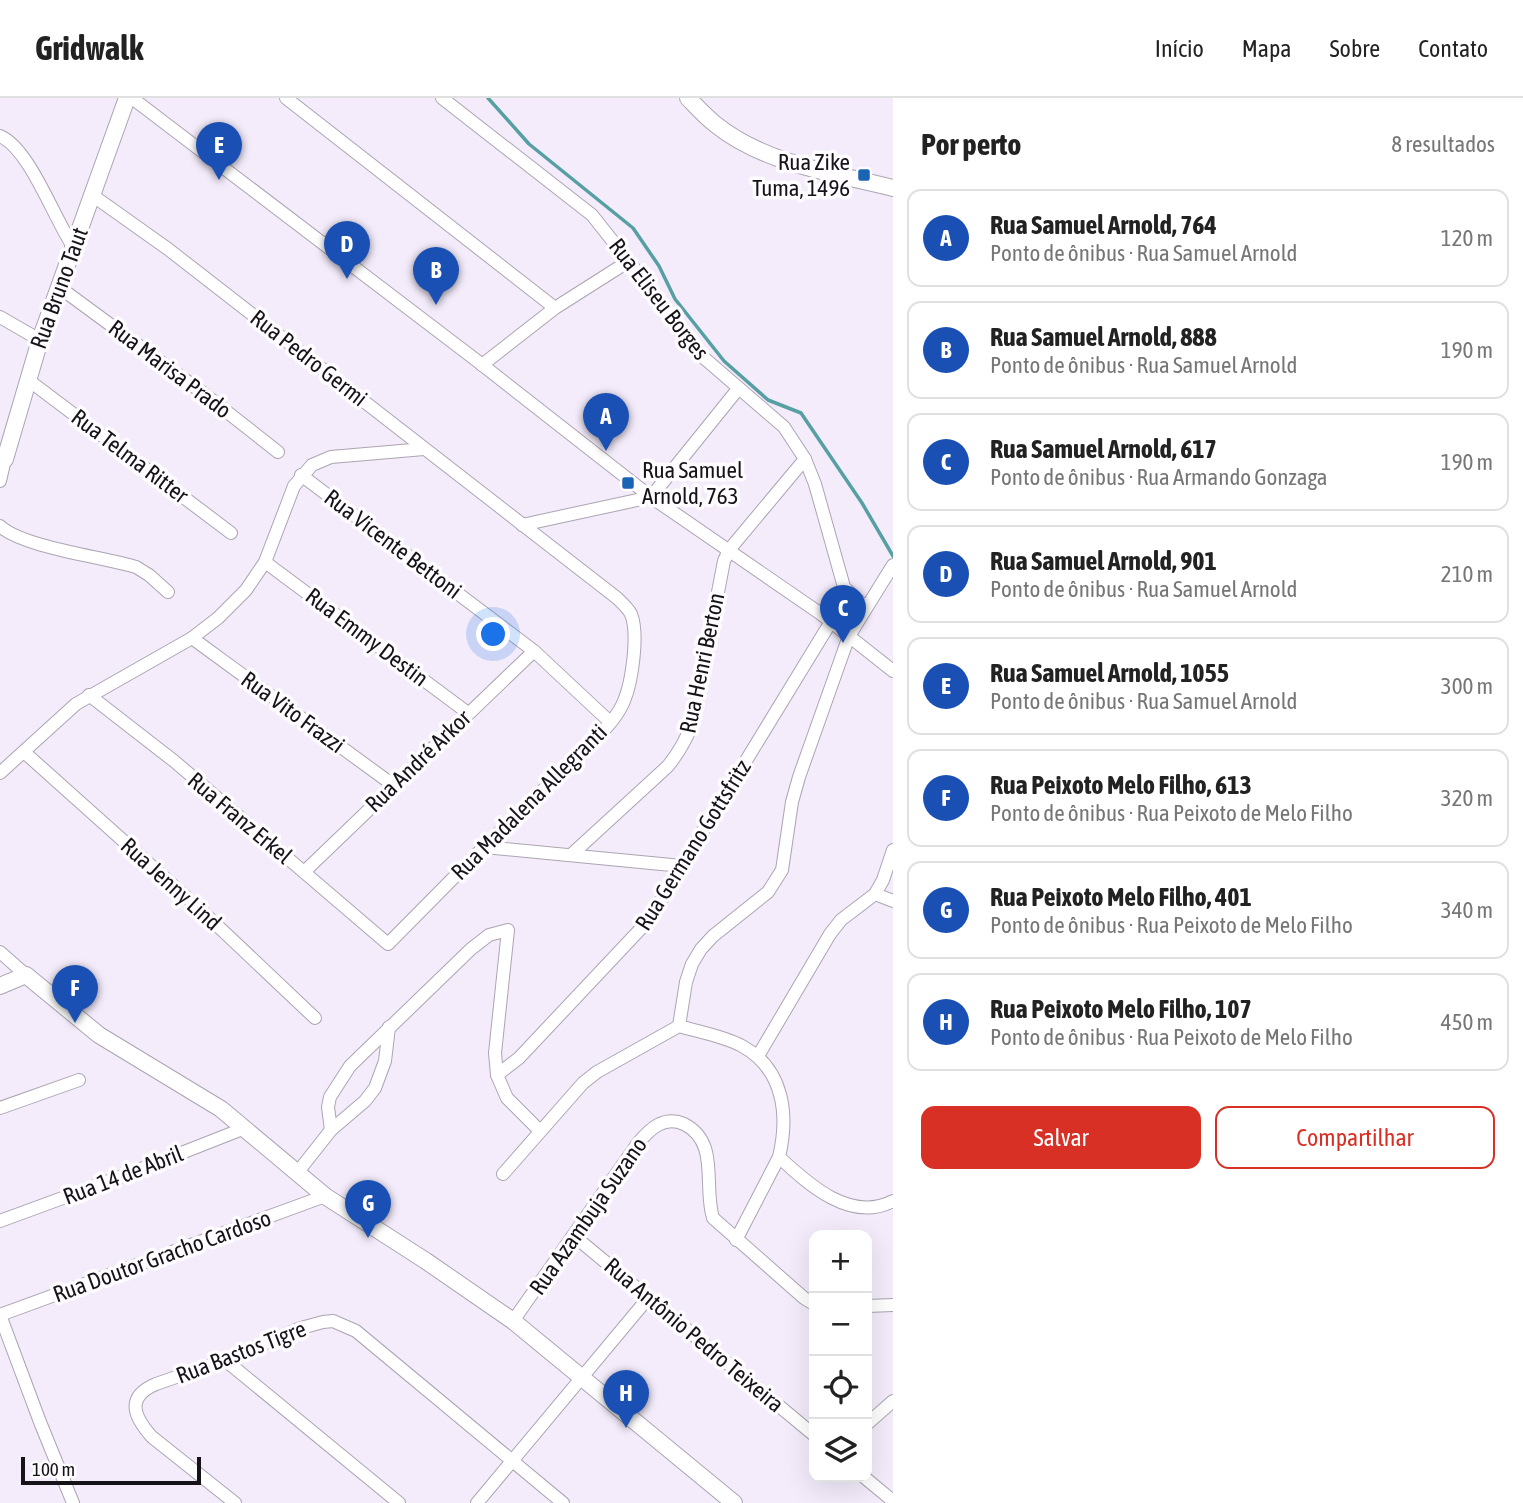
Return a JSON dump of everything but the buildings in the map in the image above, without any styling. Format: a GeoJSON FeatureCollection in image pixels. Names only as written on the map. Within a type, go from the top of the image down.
{"type":"FeatureCollection","features":[{"type":"Feature","properties":{"kind":"street","name":"Rua Bruno Taut"},"geometry":{"type":"LineString","coordinates":[[0,481],[3,459],[40,340],[130,98]]}},
{"type":"Feature","properties":{"kind":"street"},"geometry":{"type":"LineString","coordinates":[[130,98],[651,497],[831,622],[893,671]]}},
{"type":"Feature","properties":{"kind":"street"},"geometry":{"type":"LineString","coordinates":[[286,98],[555,308]]}},
{"type":"Feature","properties":{"kind":"street","name":"Rua Eliseu Borges"},"geometry":{"type":"LineString","coordinates":[[442,98],[592,215],[629,261],[689,345],[784,427],[805,459],[815,484],[844,587],[861,604]]}},
{"type":"Feature","properties":{"kind":"street"},"geometry":{"type":"LineString","coordinates":[[688,98],[716,125],[761,150],[798,165],[893,188]]}},
{"type":"Feature","properties":{"kind":"street"},"geometry":{"type":"LineString","coordinates":[[0,136],[15,145],[24,158],[74,248]]}},
{"type":"Feature","properties":{"kind":"street","name":"Rua Pedro Germi"},"geometry":{"type":"LineString","coordinates":[[92,195],[168,249],[523,525]]}},
{"type":"Feature","properties":{"kind":"street"},"geometry":{"type":"LineString","coordinates":[[482,365],[555,308],[629,261]]}},
{"type":"Feature","properties":{"kind":"street","name":"Rua Marisa Prado"},"geometry":{"type":"LineString","coordinates":[[60,287],[278,452]]}},
{"type":"Feature","properties":{"kind":"street"},"geometry":{"type":"LineString","coordinates":[[0,317],[40,340]]}},
{"type":"Feature","properties":{"kind":"street","name":"Rua Telma Ritter"},"geometry":{"type":"LineString","coordinates":[[27,379],[231,533]]}},
{"type":"Feature","properties":{"kind":"street"},"geometry":{"type":"LineString","coordinates":[[523,525],[651,497],[738,389]]}},
{"type":"Feature","properties":{"kind":"street"},"geometry":{"type":"LineString","coordinates":[[0,774],[62,714],[89,695],[192,638],[218,618],[246,590],[265,562],[283,511],[301,475],[312,465],[331,457],[424,449]]}},
{"type":"Feature","properties":{"kind":"street"},"geometry":{"type":"LineString","coordinates":[[729,550],[805,459]]}},
{"type":"Feature","properties":{"kind":"street","name":"Rua Vicente Bettoni"},"geometry":{"type":"LineString","coordinates":[[301,475],[534,651],[610,722]]}},
{"type":"Feature","properties":{"kind":"street","name":"Rua Madalena Allegranti"},"geometry":{"type":"LineString","coordinates":[[388,944],[576,759],[610,722],[624,701],[633,646],[634,624],[631,614],[617,598],[523,525]]}},
{"type":"Feature","properties":{"kind":"street"},"geometry":{"type":"LineString","coordinates":[[0,526],[6,532],[30,541],[136,567],[168,592]]}},
{"type":"Feature","properties":{"kind":"street","name":"Rua Henri Berton"},"geometry":{"type":"LineString","coordinates":[[571,855],[668,766],[688,738],[710,624],[724,561],[729,550]]}},
{"type":"Feature","properties":{"kind":"street","name":"Rua Emmy Destin"},"geometry":{"type":"LineString","coordinates":[[265,562],[468,713]]}},
{"type":"Feature","properties":{"kind":"street"},"geometry":{"type":"LineString","coordinates":[[679,1026],[686,982],[701,949],[713,936],[762,898],[782,870],[792,802],[849,636],[861,604],[893,565]]}},
{"type":"Feature","properties":{"kind":"street","name":"Rua Germano Gottsfritz"},"geometry":{"type":"LineString","coordinates":[[497,1075],[519,1058],[648,921],[831,622],[861,604]]}},
{"type":"Feature","properties":{"kind":"street","name":"Rua Vito Frazzi"},"geometry":{"type":"LineString","coordinates":[[192,638],[393,785]]}},
{"type":"Feature","properties":{"kind":"street","name":"Rua André Arkor"},"geometry":{"type":"LineString","coordinates":[[304,872],[534,651]]}},
{"type":"Feature","properties":{"kind":"street","name":"Rua Franz Erkel"},"geometry":{"type":"LineString","coordinates":[[89,695],[163,753],[388,944]]}},
{"type":"Feature","properties":{"kind":"street","name":"Rua Jenny Lind"},"geometry":{"type":"LineString","coordinates":[[24,752],[315,1018]]}},
{"type":"Feature","properties":{"kind":"street"},"geometry":{"type":"LineString","coordinates":[[484,847],[682,866]]}},
{"type":"Feature","properties":{"kind":"street"},"geometry":{"type":"LineString","coordinates":[[758,1056],[830,934],[848,914],[875,894],[883,880],[893,850]]}},
{"type":"Feature","properties":{"kind":"street"},"geometry":{"type":"LineString","coordinates":[[875,894],[893,901]]}},
{"type":"Feature","properties":{"kind":"street"},"geometry":{"type":"LineString","coordinates":[[331,1130],[328,1107],[330,1097],[350,1066],[481,940],[508,930],[495,1053],[497,1075],[507,1098],[540,1131]]}},
{"type":"Feature","properties":{"kind":"street"},"geometry":{"type":"LineString","coordinates":[[0,952],[99,1035],[193,1091],[245,1128],[325,1196],[513,1321],[734,1503]]}},
{"type":"Feature","properties":{"kind":"street"},"geometry":{"type":"LineString","coordinates":[[0,986],[26,975]]}},
{"type":"Feature","properties":{"kind":"street"},"geometry":{"type":"LineString","coordinates":[[503,1174],[583,1083],[597,1072],[679,1026],[740,1044],[758,1056],[769,1069],[778,1089],[785,1119],[779,1157],[736,1240]]}},
{"type":"Feature","properties":{"kind":"street"},"geometry":{"type":"LineString","coordinates":[[297,1172],[331,1130],[365,1101],[375,1088],[385,1061],[388,1027]]}},
{"type":"Feature","properties":{"kind":"street"},"geometry":{"type":"LineString","coordinates":[[0,1108],[79,1080]]}},
{"type":"Feature","properties":{"kind":"street","name":"Rua Azambuja Suzano"},"geometry":{"type":"LineString","coordinates":[[513,1321],[638,1143],[652,1128],[664,1121],[688,1126],[697,1132],[703,1142],[710,1168],[708,1203],[713,1218],[809,1301]]}},
{"type":"Feature","properties":{"kind":"street","name":"Rua 14 de Abril"},"geometry":{"type":"LineString","coordinates":[[0,1221],[245,1128]]}},
{"type":"Feature","properties":{"kind":"street"},"geometry":{"type":"LineString","coordinates":[[779,1157],[802,1178],[833,1199],[870,1209],[893,1201]]}},
{"type":"Feature","properties":{"kind":"street","name":"Rua Doutor Gracho Cardoso"},"geometry":{"type":"LineString","coordinates":[[0,1315],[325,1196]]}},
{"type":"Feature","properties":{"kind":"street","name":"Rua Antônio Pedro Teixeira"},"geometry":{"type":"LineString","coordinates":[[574,1236],[809,1431]]}},
{"type":"Feature","properties":{"kind":"street"},"geometry":{"type":"LineString","coordinates":[[477,1503],[649,1297]]}},
{"type":"Feature","properties":{"kind":"street"},"geometry":{"type":"LineString","coordinates":[[872,1306],[893,1305]]}},
{"type":"Feature","properties":{"kind":"street"},"geometry":{"type":"LineString","coordinates":[[0,1315],[73,1503]]}},
{"type":"Feature","properties":{"kind":"street","name":"Rua Bastos Tigre"},"geometry":{"type":"LineString","coordinates":[[235,1503],[152,1437],[136,1415],[135,1404],[147,1388],[323,1321],[333,1321],[356,1331],[563,1503]]}},
{"type":"Feature","properties":{"kind":"street"},"geometry":{"type":"LineString","coordinates":[[225,1360],[399,1503]]}},
{"type":"Feature","properties":{"kind":"street"},"geometry":{"type":"LineString","coordinates":[[872,1420],[893,1401]]}},
{"type":"Feature","properties":{"kind":"street"},"geometry":{"type":"LineString","coordinates":[[870,1482],[893,1501]]}},
{"type":"Feature","properties":{"kind":"street"},"geometry":{"type":"LineString","coordinates":[[876,1487],[893,1486]]}},
{"type":"Feature","properties":{"kind":"waterway"},"geometry":{"type":"LineString","coordinates":[[488,98],[529,144],[633,228],[659,266],[675,299],[724,361],[768,400],[801,413],[862,503],[893,556]]}},
{"type":"Feature","properties":{"kind":"place","name":"Rua Zike Tuma, 1496"},"geometry":{"type":"Point","coordinates":[864,175]}},
{"type":"Feature","properties":{"kind":"place","name":"Rua Samuel Arnold, 1055"},"geometry":{"type":"Point","coordinates":[219,180]}},
{"type":"Feature","properties":{"kind":"place","name":"Rua Samuel Arnold, 901"},"geometry":{"type":"Point","coordinates":[347,279]}},
{"type":"Feature","properties":{"kind":"place","name":"Rua Samuel Arnold, 888"},"geometry":{"type":"Point","coordinates":[436,305]}},
{"type":"Feature","properties":{"kind":"place","name":"Rua Samuel Arnold, 764"},"geometry":{"type":"Point","coordinates":[606,451]}},
{"type":"Feature","properties":{"kind":"place","name":"Rua Samuel Arnold, 763"},"geometry":{"type":"Point","coordinates":[628,483]}},
{"type":"Feature","properties":{"kind":"place","name":"Rua Samuel Arnold, 617"},"geometry":{"type":"Point","coordinates":[843,643]}},
{"type":"Feature","properties":{"kind":"place","name":"Rua Peixoto Melo Filho, 613"},"geometry":{"type":"Point","coordinates":[75,1023]}},
{"type":"Feature","properties":{"kind":"place","name":"Rua Peixoto Melo Filho, 401"},"geometry":{"type":"Point","coordinates":[368,1238]}},
{"type":"Feature","properties":{"kind":"place","name":"Rua Peixoto Melo Filho, 107"},"geometry":{"type":"Point","coordinates":[626,1428]}}]}
